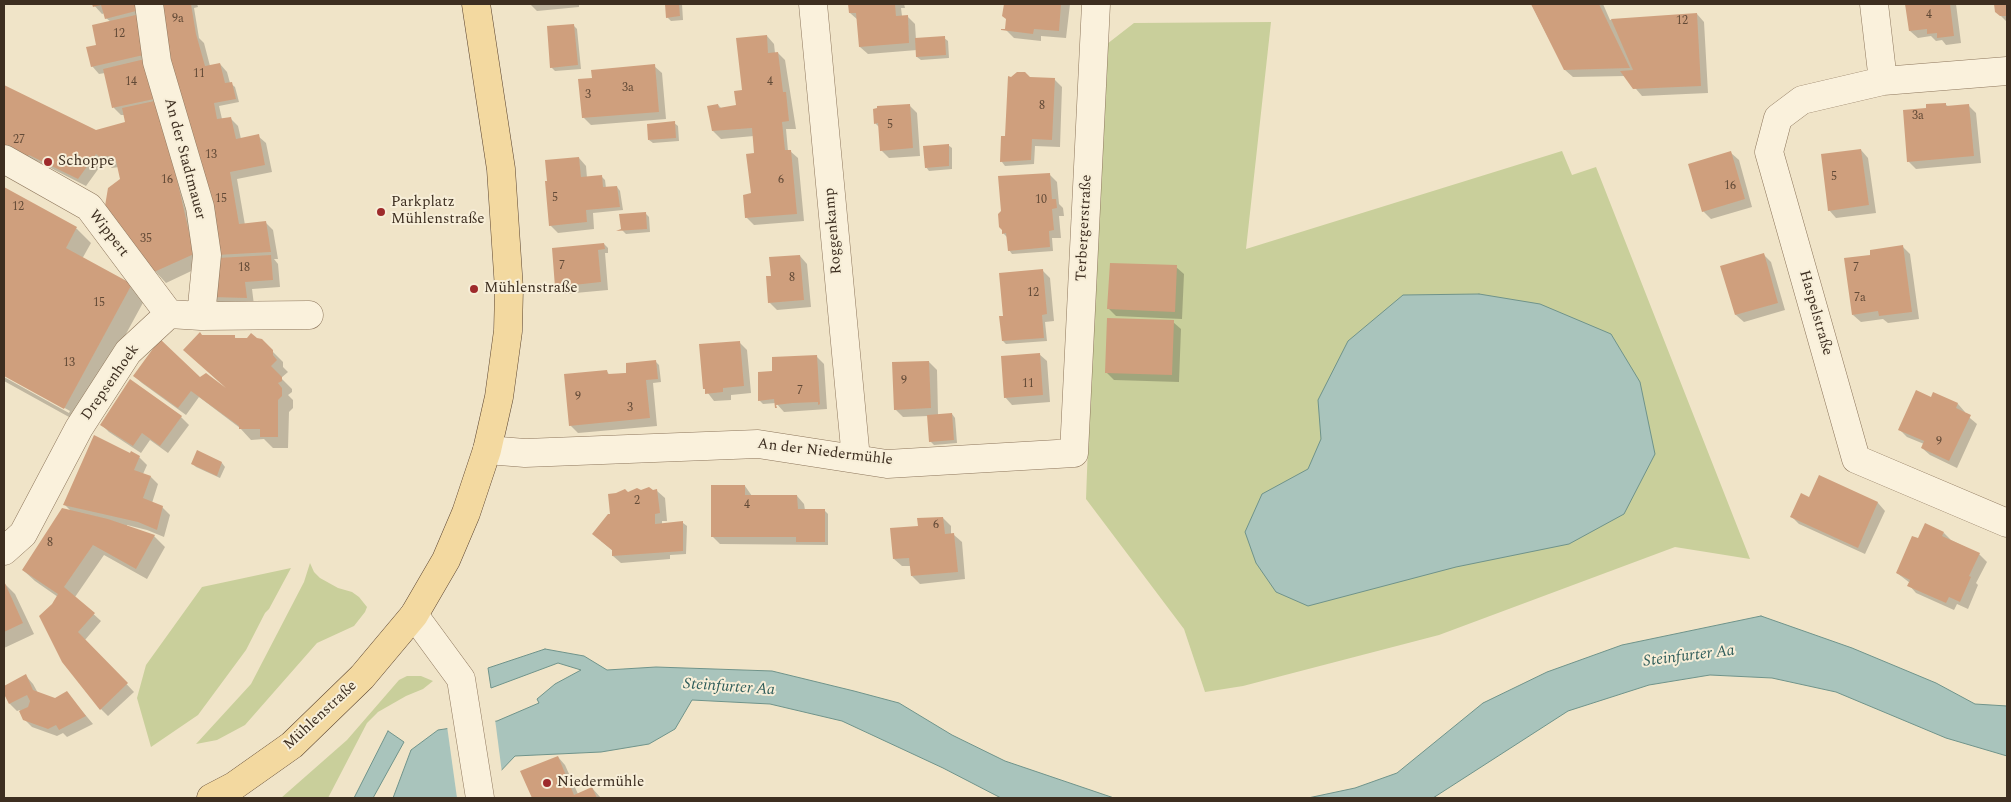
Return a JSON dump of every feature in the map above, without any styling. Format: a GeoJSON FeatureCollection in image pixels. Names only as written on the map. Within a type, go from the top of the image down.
{"type":"FeatureCollection","features":[{"type":"Feature","properties":{"kind":"main road","name":"Mühlenstraße"},"geometry":{"type":"LineString","coordinates":[[211,798],[234,786],[292,745],[362,677],[414,615],[446,560],[466,513],[487,450],[498,397],[508,331],[510,289],[501,170],[476,4]]}},
{"type":"Feature","properties":{"kind":"street","name":"An der Stadtmauer"},"geometry":{"type":"LineString","coordinates":[[149,4],[157,62],[200,207],[207,255],[201,316]]}},
{"type":"Feature","properties":{"kind":"street","name":"Roggenkamp"},"geometry":{"type":"LineString","coordinates":[[813,4],[856,459]]}},
{"type":"Feature","properties":{"kind":"street","name":"Terbergerstraße"},"geometry":{"type":"LineString","coordinates":[[1074,453],[1096,4]]}},
{"type":"Feature","properties":{"kind":"street"},"geometry":{"type":"LineString","coordinates":[[1874,4],[1883,82]]}},
{"type":"Feature","properties":{"kind":"street","name":"Haspelstraße"},"geometry":{"type":"LineString","coordinates":[[2007,70],[1883,82],[1802,100],[1778,118],[1769,152],[1856,459],[2007,523]]}},
{"type":"Feature","properties":{"kind":"street","name":"Wippert"},"geometry":{"type":"LineString","coordinates":[[4,160],[88,208],[169,314]]}},
{"type":"Feature","properties":{"kind":"street"},"geometry":{"type":"LineString","coordinates":[[169,314],[201,316],[309,315]]}},
{"type":"Feature","properties":{"kind":"street","name":"Drepsenhoek"},"geometry":{"type":"LineString","coordinates":[[4,551],[23,534],[79,428],[128,352],[169,314]]}},
{"type":"Feature","properties":{"kind":"street","name":"An der Niedermühle"},"geometry":{"type":"LineString","coordinates":[[487,450],[525,453],[758,444],[886,464],[1074,453]]}},
{"type":"Feature","properties":{"kind":"street"},"geometry":{"type":"LineString","coordinates":[[414,615],[461,679],[480,796]]}},
{"type":"Feature","properties":{"kind":"green space"},"geometry":{"type":"Polygon","coordinates":[[[1271,22],[1246,249],[1562,151],[1572,175],[1596,167],[1750,559],[1675,547],[1439,635],[1243,686],[1205,692],[1184,629],[1086,499],[1097,203],[1107,44],[1134,23],[1271,22]]]}},
{"type":"Feature","properties":{"kind":"green space"},"geometry":{"type":"Polygon","coordinates":[[[310,563],[314,572],[320,578],[359,597],[367,607],[365,612],[354,626],[317,643],[245,725],[217,740],[196,744],[251,684],[304,582],[310,563]]]}},
{"type":"Feature","properties":{"kind":"green space"},"geometry":{"type":"Polygon","coordinates":[[[291,568],[246,650],[198,715],[151,747],[137,698],[146,665],[202,587],[291,568]]]}},
{"type":"Feature","properties":{"kind":"green space"},"geometry":{"type":"Polygon","coordinates":[[[407,676],[421,676],[433,681],[423,689],[406,696],[378,712],[367,723],[328,798],[281,798],[347,740],[399,680],[407,676]]]}},
{"type":"Feature","properties":{"kind":"water"},"geometry":{"type":"Polygon","coordinates":[[[1479,294],[1540,304],[1611,334],[1640,382],[1655,454],[1624,514],[1569,544],[1456,567],[1308,606],[1276,592],[1256,563],[1245,532],[1262,494],[1308,469],[1321,439],[1318,400],[1348,341],[1403,295],[1479,294]]]}},
{"type":"Feature","properties":{"kind":"water","name":"Steinfurter Aa"},"geometry":{"type":"Polygon","coordinates":[[[1761,616],[1852,648],[1936,683],[1975,704],[2007,706],[2007,756],[1946,738],[1836,692],[1772,678],[1710,675],[1649,685],[1568,711],[1433,798],[1308,798],[1355,788],[1397,773],[1483,703],[1547,672],[1622,645],[1761,616]]]}},
{"type":"Feature","properties":{"kind":"water","name":"Steinfurter Aa"},"geometry":{"type":"Polygon","coordinates":[[[545,649],[584,656],[607,670],[656,667],[772,671],[854,691],[899,703],[952,735],[1005,761],[1114,798],[1001,798],[943,768],[842,721],[770,704],[692,700],[675,729],[649,744],[601,752],[515,756],[475,798],[393,798],[411,750],[438,730],[497,721],[539,703],[537,699],[555,684],[581,670],[558,663],[491,688],[488,668],[545,649]]]}},
{"type":"Feature","properties":{"kind":"water"},"geometry":{"type":"Polygon","coordinates":[[[388,731],[404,742],[373,798],[354,798],[388,731]]]}},
{"type":"Feature","properties":{"kind":"pier"},"geometry":{"type":"Polygon","coordinates":[[[495,719],[502,773],[482,794],[474,798],[457,798],[447,726],[495,719]]]}},
{"type":"Feature","properties":{"kind":"building"},"geometry":{"type":"Polygon","coordinates":[[[92,4],[139,4],[140,10],[105,19],[101,5],[93,7],[92,4]]]}},
{"type":"Feature","properties":{"kind":"building"},"geometry":{"type":"Polygon","coordinates":[[[160,4],[191,4],[196,34],[205,66],[220,63],[225,83],[232,82],[236,99],[214,103],[217,119],[231,117],[236,139],[259,134],[265,165],[230,172],[239,224],[266,221],[271,252],[217,255],[166,42],[160,4]]]}},
{"type":"Feature","properties":{"kind":"building"},"geometry":{"type":"Polygon","coordinates":[[[665,4],[679,4],[680,16],[666,18],[665,4]]]}},
{"type":"Feature","properties":{"kind":"building"},"geometry":{"type":"Polygon","coordinates":[[[848,4],[895,4],[896,16],[908,15],[909,43],[859,47],[856,13],[849,13],[848,4]]]}},
{"type":"Feature","properties":{"kind":"building"},"geometry":{"type":"Polygon","coordinates":[[[1004,4],[1061,4],[1059,31],[1034,29],[1033,34],[1001,30],[1005,29],[1006,19],[1002,16],[1004,4]]]}},
{"type":"Feature","properties":{"kind":"building"},"geometry":{"type":"Polygon","coordinates":[[[1531,4],[1599,4],[1630,68],[1564,70],[1531,4]]]}},
{"type":"Feature","properties":{"kind":"building"},"geometry":{"type":"Polygon","coordinates":[[[1905,4],[1950,4],[1954,36],[1937,38],[1937,33],[1927,34],[1927,29],[1909,31],[1905,4]]]}},
{"type":"Feature","properties":{"kind":"building"},"geometry":{"type":"Polygon","coordinates":[[[1994,4],[2007,4],[2007,16],[2000,16],[1995,12],[1994,4]]]}},
{"type":"Feature","properties":{"kind":"building"},"geometry":{"type":"Polygon","coordinates":[[[1697,13],[1701,86],[1633,89],[1620,71],[1633,70],[1611,19],[1697,13]]]}},
{"type":"Feature","properties":{"kind":"building"},"geometry":{"type":"Polygon","coordinates":[[[140,14],[148,54],[91,67],[86,47],[96,45],[92,25],[140,14]]]}},
{"type":"Feature","properties":{"kind":"building"},"geometry":{"type":"Polygon","coordinates":[[[574,24],[578,65],[550,68],[547,26],[574,24]]]}},
{"type":"Feature","properties":{"kind":"building"},"geometry":{"type":"Polygon","coordinates":[[[767,35],[768,53],[778,52],[783,92],[786,92],[789,121],[782,122],[785,150],[791,150],[797,214],[745,218],[743,195],[751,193],[746,154],[754,153],[752,128],[712,131],[707,106],[718,104],[719,108],[736,105],[734,91],[742,90],[736,38],[767,35]]]}},
{"type":"Feature","properties":{"kind":"building"},"geometry":{"type":"Polygon","coordinates":[[[945,36],[946,55],[916,57],[915,38],[945,36]]]}},
{"type":"Feature","properties":{"kind":"building"},"geometry":{"type":"Polygon","coordinates":[[[149,58],[159,98],[112,108],[103,69],[149,58]]]}},
{"type":"Feature","properties":{"kind":"building"},"geometry":{"type":"Polygon","coordinates":[[[655,64],[659,112],[582,118],[578,79],[592,78],[591,70],[655,64]]]}},
{"type":"Feature","properties":{"kind":"building"},"geometry":{"type":"Polygon","coordinates":[[[1017,72],[1025,72],[1030,77],[1055,78],[1052,140],[1032,139],[1031,160],[1000,162],[1001,136],[1005,136],[1008,76],[1011,77],[1017,72]]]}},
{"type":"Feature","properties":{"kind":"building"},"geometry":{"type":"Polygon","coordinates":[[[4,85],[96,130],[125,122],[122,108],[159,100],[194,254],[154,272],[105,206],[108,188],[120,179],[116,161],[108,156],[100,157],[96,154],[78,179],[29,155],[27,157],[19,153],[20,151],[18,150],[17,152],[8,148],[10,145],[4,146],[4,85]]]}},
{"type":"Feature","properties":{"kind":"building"},"geometry":{"type":"Polygon","coordinates":[[[1946,103],[1946,106],[1969,104],[1974,156],[1907,162],[1903,110],[1926,108],[1926,104],[1946,103]]]}},
{"type":"Feature","properties":{"kind":"building"},"geometry":{"type":"Polygon","coordinates":[[[910,104],[913,148],[880,151],[878,123],[874,124],[873,109],[877,108],[877,106],[910,104]]]}},
{"type":"Feature","properties":{"kind":"building"},"geometry":{"type":"Polygon","coordinates":[[[675,121],[676,138],[648,140],[647,124],[675,121]]]}},
{"type":"Feature","properties":{"kind":"building"},"geometry":{"type":"Polygon","coordinates":[[[949,144],[949,166],[925,168],[923,146],[949,144]]]}},
{"type":"Feature","properties":{"kind":"building"},"geometry":{"type":"Polygon","coordinates":[[[1861,149],[1869,205],[1828,211],[1821,154],[1861,149]]]}},
{"type":"Feature","properties":{"kind":"building"},"geometry":{"type":"Polygon","coordinates":[[[1731,151],[1745,199],[1702,212],[1688,164],[1731,151]]]}},
{"type":"Feature","properties":{"kind":"building"},"geometry":{"type":"Polygon","coordinates":[[[579,157],[581,177],[602,175],[603,187],[617,186],[620,207],[586,210],[587,222],[549,226],[545,160],[579,157]]]}},
{"type":"Feature","properties":{"kind":"building"},"geometry":{"type":"Polygon","coordinates":[[[1050,173],[1052,199],[1056,199],[1057,208],[1052,209],[1054,230],[1049,231],[1050,247],[1008,251],[1006,233],[1002,234],[1002,230],[999,227],[998,214],[1001,211],[998,176],[1050,173]]]}},
{"type":"Feature","properties":{"kind":"building"},"geometry":{"type":"Polygon","coordinates":[[[4,187],[77,227],[66,248],[132,284],[64,409],[4,376],[4,187]]]}},
{"type":"Feature","properties":{"kind":"building"},"geometry":{"type":"Polygon","coordinates":[[[646,212],[647,229],[616,231],[621,229],[619,214],[646,212]]]}},
{"type":"Feature","properties":{"kind":"building"},"geometry":{"type":"Polygon","coordinates":[[[604,243],[605,249],[598,250],[601,282],[555,287],[552,248],[604,243]]]}},
{"type":"Feature","properties":{"kind":"building"},"geometry":{"type":"Polygon","coordinates":[[[1903,245],[1912,312],[1879,316],[1878,311],[1852,315],[1844,258],[1870,255],[1870,250],[1903,245]]]}},
{"type":"Feature","properties":{"kind":"building"},"geometry":{"type":"Polygon","coordinates":[[[1764,253],[1778,303],[1735,315],[1720,266],[1764,253]]]}},
{"type":"Feature","properties":{"kind":"building"},"geometry":{"type":"Polygon","coordinates":[[[271,255],[273,280],[245,282],[247,298],[211,297],[217,258],[271,255]]]}},
{"type":"Feature","properties":{"kind":"building"},"geometry":{"type":"Polygon","coordinates":[[[800,255],[804,300],[768,303],[766,276],[771,276],[769,257],[800,255]]]}},
{"type":"Feature","properties":{"kind":"building"},"geometry":{"type":"Polygon","coordinates":[[[1110,263],[1177,265],[1175,312],[1107,309],[1110,263]]]}},
{"type":"Feature","properties":{"kind":"building"},"geometry":{"type":"Polygon","coordinates":[[[1043,269],[1047,314],[1042,315],[1044,338],[1002,341],[999,316],[1003,316],[999,273],[1043,269]]]}},
{"type":"Feature","properties":{"kind":"building"},"geometry":{"type":"Polygon","coordinates":[[[1107,318],[1174,320],[1172,375],[1105,373],[1107,318]]]}},
{"type":"Feature","properties":{"kind":"building"},"geometry":{"type":"Polygon","coordinates":[[[200,332],[202,335],[235,335],[235,338],[247,338],[251,333],[257,338],[262,339],[273,350],[273,355],[277,360],[271,366],[282,377],[282,381],[278,383],[282,388],[282,396],[278,400],[278,437],[260,437],[260,429],[239,429],[239,426],[191,391],[178,408],[133,376],[160,339],[200,377],[206,373],[226,388],[183,350],[200,332]]]}},
{"type":"Feature","properties":{"kind":"building"},"geometry":{"type":"Polygon","coordinates":[[[740,341],[744,386],[723,388],[723,392],[705,394],[699,344],[740,341]]]}},
{"type":"Feature","properties":{"kind":"building"},"geometry":{"type":"Polygon","coordinates":[[[1040,353],[1043,395],[1004,398],[1001,356],[1040,353]]]}},
{"type":"Feature","properties":{"kind":"building"},"geometry":{"type":"Polygon","coordinates":[[[817,355],[820,404],[818,405],[818,402],[793,403],[776,405],[777,408],[775,408],[774,399],[758,401],[758,372],[772,371],[772,357],[817,355]]]}},
{"type":"Feature","properties":{"kind":"building"},"geometry":{"type":"Polygon","coordinates":[[[656,360],[658,379],[646,380],[650,418],[569,426],[564,374],[607,370],[608,374],[626,373],[626,363],[656,360]]]}},
{"type":"Feature","properties":{"kind":"building"},"geometry":{"type":"Polygon","coordinates":[[[929,361],[931,408],[894,410],[892,362],[929,361]]]}},
{"type":"Feature","properties":{"kind":"building"},"geometry":{"type":"Polygon","coordinates":[[[130,379],[182,416],[160,446],[142,433],[133,446],[100,425],[130,379]]]}},
{"type":"Feature","properties":{"kind":"building"},"geometry":{"type":"Polygon","coordinates":[[[1916,390],[1931,397],[1933,392],[1958,403],[1956,408],[1971,415],[1949,461],[1921,448],[1924,441],[1898,430],[1916,390]]]}},
{"type":"Feature","properties":{"kind":"building"},"geometry":{"type":"Polygon","coordinates":[[[952,413],[954,440],[929,442],[927,415],[952,413]]]}},
{"type":"Feature","properties":{"kind":"building"},"geometry":{"type":"Polygon","coordinates":[[[94,435],[140,456],[134,470],[151,476],[143,498],[163,506],[157,530],[138,522],[63,505],[94,435]]]}},
{"type":"Feature","properties":{"kind":"building"},"geometry":{"type":"Polygon","coordinates":[[[197,450],[222,462],[217,476],[191,464],[197,450]]]}},
{"type":"Feature","properties":{"kind":"building"},"geometry":{"type":"Polygon","coordinates":[[[1819,475],[1878,502],[1858,548],[1790,517],[1801,493],[1809,497],[1819,475]]]}},
{"type":"Feature","properties":{"kind":"building"},"geometry":{"type":"Polygon","coordinates":[[[711,485],[745,485],[745,495],[797,495],[798,509],[825,509],[825,542],[796,542],[796,537],[711,537],[711,485]]]}},
{"type":"Feature","properties":{"kind":"building"},"geometry":{"type":"Polygon","coordinates":[[[649,487],[653,490],[657,489],[660,513],[655,514],[655,524],[683,521],[683,551],[612,556],[612,550],[592,534],[610,514],[608,494],[625,489],[628,492],[637,488],[641,490],[649,487]]]}},
{"type":"Feature","properties":{"kind":"building"},"geometry":{"type":"Polygon","coordinates":[[[62,508],[108,519],[155,535],[136,569],[93,545],[64,587],[95,613],[78,632],[128,683],[100,710],[62,662],[39,616],[52,604],[58,594],[22,570],[62,508]]]}},
{"type":"Feature","properties":{"kind":"building"},"geometry":{"type":"Polygon","coordinates":[[[943,517],[945,534],[954,533],[958,572],[911,576],[909,558],[893,559],[890,528],[918,526],[917,518],[943,517]]]}},
{"type":"Feature","properties":{"kind":"building"},"geometry":{"type":"Polygon","coordinates":[[[1925,523],[1944,532],[1942,536],[1980,553],[1960,602],[1949,597],[1946,603],[1907,586],[1910,580],[1896,573],[1912,536],[1918,538],[1925,523]]]}},
{"type":"Feature","properties":{"kind":"building"},"geometry":{"type":"Polygon","coordinates":[[[4,581],[23,623],[4,632],[4,581]]]}},
{"type":"Feature","properties":{"kind":"building"},"geometry":{"type":"Polygon","coordinates":[[[26,674],[33,690],[55,698],[67,691],[86,716],[59,730],[56,725],[48,729],[23,720],[19,711],[28,707],[30,701],[27,695],[9,704],[4,694],[4,686],[26,674]]]}},
{"type":"Feature","properties":{"kind":"building","name":"Niedermühle"},"geometry":{"type":"Polygon","coordinates":[[[558,756],[574,795],[592,787],[597,798],[532,798],[520,771],[558,756]]]}},
{"type":"Feature","properties":{"kind":"place","name":"Schoppe"},"geometry":{"type":"Point","coordinates":[48,162]}},
{"type":"Feature","properties":{"kind":"place","name":"Parkplatz Mühlenstraße"},"geometry":{"type":"Point","coordinates":[381,212]}},
{"type":"Feature","properties":{"kind":"place","name":"Mühlenstraße"},"geometry":{"type":"Point","coordinates":[474,289]}},
{"type":"Feature","properties":{"kind":"place","name":"Niedermühle"},"geometry":{"type":"Point","coordinates":[547,783]}}]}
